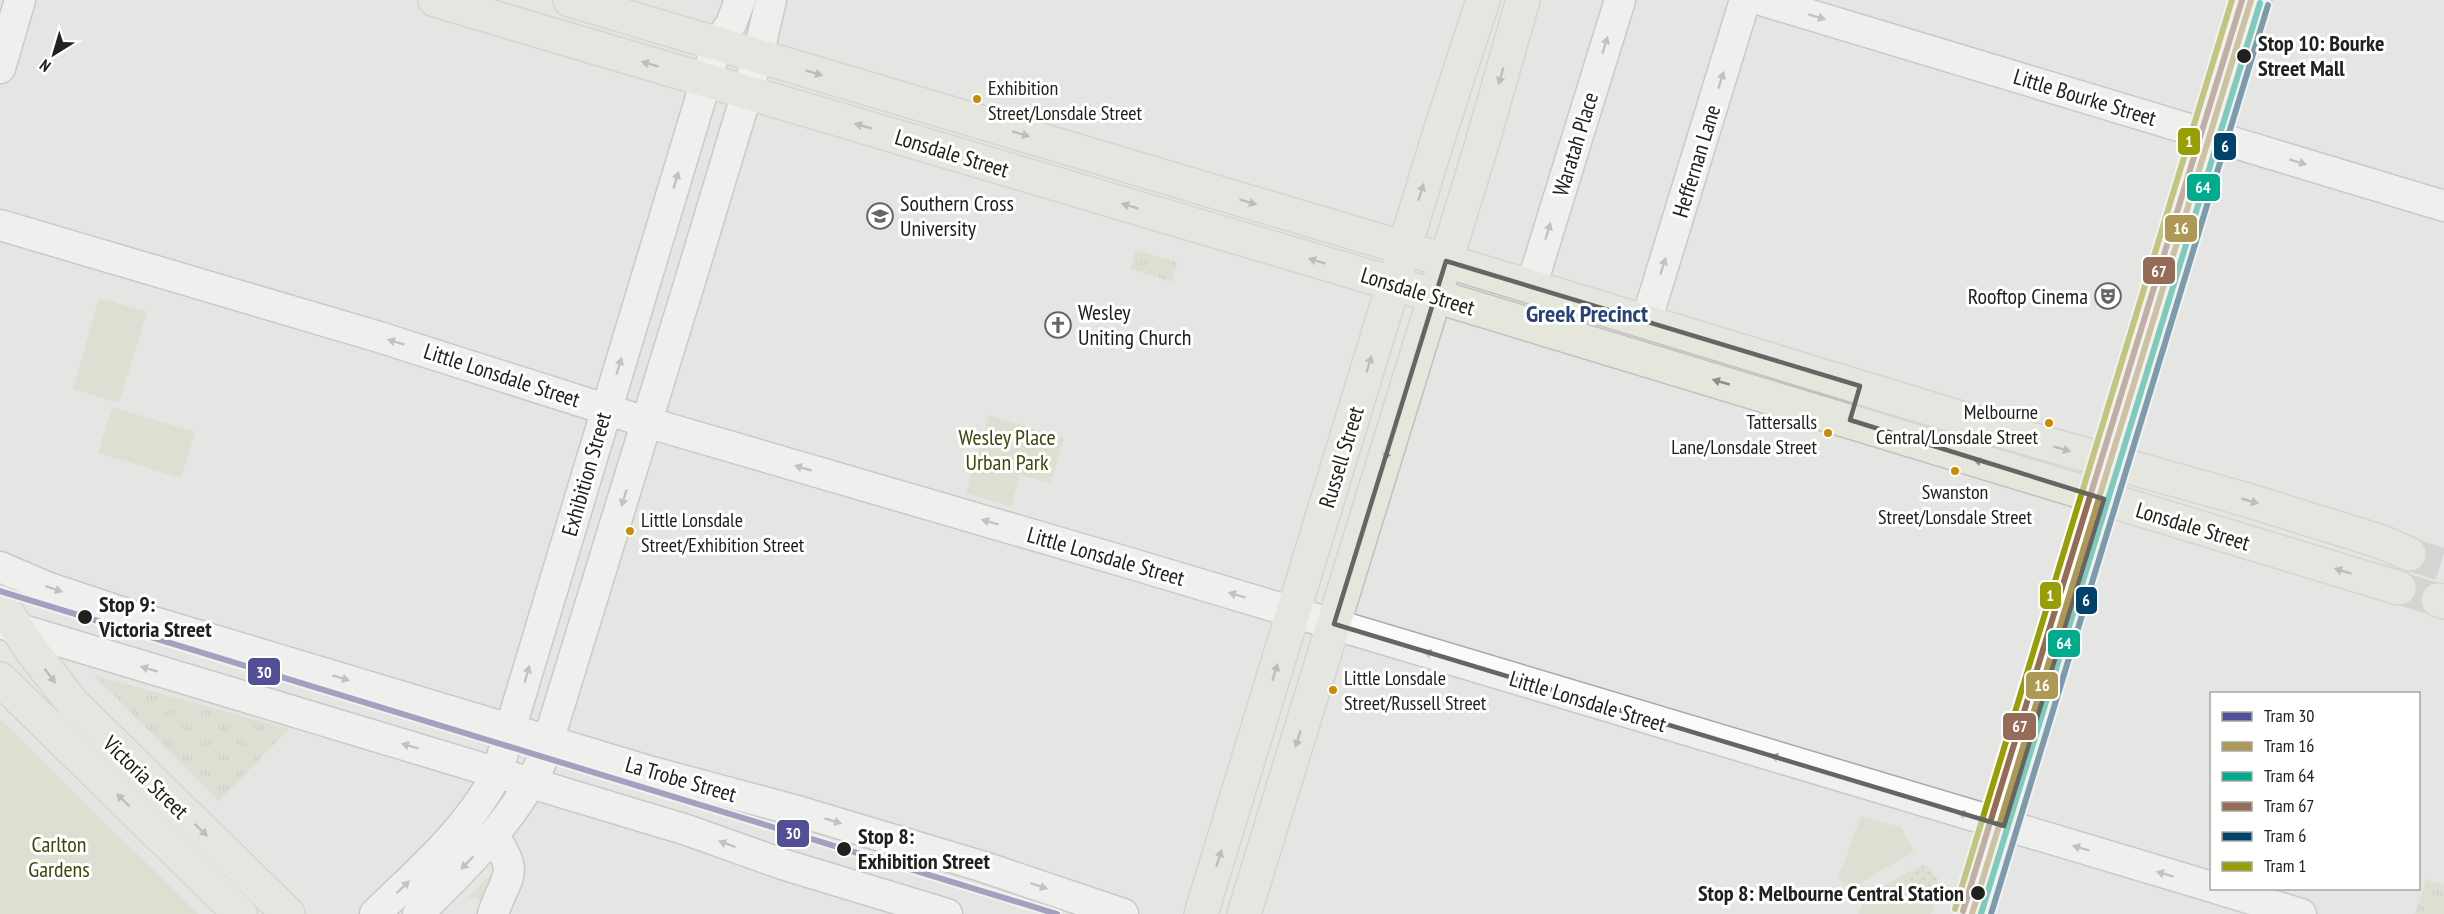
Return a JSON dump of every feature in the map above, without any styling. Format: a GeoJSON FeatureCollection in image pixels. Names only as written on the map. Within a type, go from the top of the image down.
{"type":"FeatureCollection","features":[{"type":"Feature","properties":{"kind":"main road","name":"Lonsdale Street"},"geometry":{"type":"LineString","coordinates":[[435,0],[511,11],[746,93],[1394,283],[2399,588]]}},
{"type":"Feature","properties":{"kind":"main road","name":"Lonsdale Street"},"geometry":{"type":"LineString","coordinates":[[570,0],[1404,248],[2023,437],[2382,542],[2409,554]]}},
{"type":"Feature","properties":{"kind":"main road","name":"Russell Street"},"geometry":{"type":"LineString","coordinates":[[1244,914],[1446,261],[1523,0]]}},
{"type":"Feature","properties":{"kind":"main road","name":"Russell Street"},"geometry":{"type":"LineString","coordinates":[[1201,914],[1404,248],[1478,15]]}},
{"type":"Feature","properties":{"kind":"main road"},"geometry":{"type":"LineString","coordinates":[[1478,15],[1511,41]]}},
{"type":"Feature","properties":{"kind":"main road"},"geometry":{"type":"LineString","coordinates":[[1057,184],[1069,149]]}},
{"type":"Feature","properties":{"kind":"main road"},"geometry":{"type":"LineString","coordinates":[[1204,227],[1214,192]]}},
{"type":"Feature","properties":{"kind":"main road"},"geometry":{"type":"LineString","coordinates":[[1353,272],[1364,236]]}},
{"type":"Feature","properties":{"kind":"main road"},"geometry":{"type":"LineString","coordinates":[[1762,394],[1773,360]]}},
{"type":"Feature","properties":{"kind":"main road"},"geometry":{"type":"LineString","coordinates":[[1850,420],[1860,386]]}},
{"type":"Feature","properties":{"kind":"main road"},"geometry":{"type":"LineString","coordinates":[[1358,400],[1399,412]]}},
{"type":"Feature","properties":{"kind":"main road"},"geometry":{"type":"LineString","coordinates":[[2013,472],[2023,437]]}},
{"type":"Feature","properties":{"kind":"main road","name":"Victoria Street"},"geometry":{"type":"LineString","coordinates":[[6,618],[57,686],[86,718],[288,914]]}},
{"type":"Feature","properties":{"kind":"main road","name":"Victoria Street"},"geometry":{"type":"LineString","coordinates":[[0,680],[240,914]]}},
{"type":"Feature","properties":{"kind":"street"},"geometry":{"type":"LineString","coordinates":[[0,68],[20,0]]}},
{"type":"Feature","properties":{"kind":"street","name":"Exhibition Street"},"geometry":{"type":"LineString","coordinates":[[375,914],[460,828],[487,793],[497,772],[512,730],[594,446],[717,44],[731,24],[740,0]]}},
{"type":"Feature","properties":{"kind":"street","name":"Exhibition Street"},"geometry":{"type":"LineString","coordinates":[[418,914],[493,835],[519,803],[532,783],[549,741],[758,56],[771,0]]}},
{"type":"Feature","properties":{"kind":"street","name":"Waratah Place"},"geometry":{"type":"LineString","coordinates":[[1531,287],[1620,0]]}},
{"type":"Feature","properties":{"kind":"street","name":"Heffernan Lane"},"geometry":{"type":"LineString","coordinates":[[1646,322],[1744,0]]}},
{"type":"Feature","properties":{"kind":"street","name":"Little Bourke Street"},"geometry":{"type":"LineString","coordinates":[[1761,0],[2444,206]]}},
{"type":"Feature","properties":{"kind":"street"},"geometry":{"type":"LineString","coordinates":[[2002,834],[2256,0]]}},
{"type":"Feature","properties":{"kind":"street"},"geometry":{"type":"LineString","coordinates":[[689,136],[729,149]]}},
{"type":"Feature","properties":{"kind":"street","name":"Little Lonsdale Street"},"geometry":{"type":"LineString","coordinates":[[0,225],[201,283],[646,422],[1334,624],[2002,834],[2210,887]]}},
{"type":"Feature","properties":{"kind":"street"},"geometry":{"type":"LineString","coordinates":[[650,263],[691,278]]}},
{"type":"Feature","properties":{"kind":"street"},"geometry":{"type":"LineString","coordinates":[[594,446],[635,460]]}},
{"type":"Feature","properties":{"kind":"street","name":"La Trobe Street"},"geometry":{"type":"LineString","coordinates":[[0,567],[26,579],[103,606],[652,772],[801,812],[984,867],[1123,914]]}},
{"type":"Feature","properties":{"kind":"street","name":"La Trobe Street"},"geometry":{"type":"LineString","coordinates":[[6,618],[687,830],[782,864],[947,914]]}},
{"type":"Feature","properties":{"kind":"street"},"geometry":{"type":"LineString","coordinates":[[493,835],[506,854],[510,869],[493,914]]}},
{"type":"Feature","properties":{"kind":"street","name":"Little Lonsdale Street"},"geometry":{"type":"LineString","coordinates":[[2220,890],[2301,914]]}},
{"type":"Feature","properties":{"kind":"highlighted area"},"geometry":{"type":"Polygon","coordinates":[[[1446,261],[1860,386],[1850,420],[2104,499],[2004,826],[1334,624],[1446,261]]]}},
{"type":"Feature","properties":{"kind":"green space"},"geometry":{"type":"Polygon","coordinates":[[[1136,250],[1177,262],[1172,282],[1130,269],[1136,250]]]}},
{"type":"Feature","properties":{"kind":"green space"},"geometry":{"type":"Polygon","coordinates":[[[99,298],[147,312],[119,403],[73,389],[99,298]]]}},
{"type":"Feature","properties":{"kind":"green space"},"geometry":{"type":"Polygon","coordinates":[[[112,407],[195,432],[181,478],[98,453],[112,407]]]}},
{"type":"Feature","properties":{"kind":"green space","name":"Wesley Place Urban Park"},"geometry":{"type":"Polygon","coordinates":[[[989,415],[1064,438],[1051,483],[1020,475],[1011,507],[966,493],[989,415]]]}},
{"type":"Feature","properties":{"kind":"green space"},"geometry":{"type":"Polygon","coordinates":[[[93,675],[289,729],[219,801],[93,675]]]}},
{"type":"Feature","properties":{"kind":"green space","name":"Carlton Gardens"},"geometry":{"type":"Polygon","coordinates":[[[0,719],[198,914],[0,914],[0,719]]]}},
{"type":"Feature","properties":{"kind":"green space"},"geometry":{"type":"Polygon","coordinates":[[[1861,816],[1901,827],[1914,851],[1851,889],[1838,878],[1861,816]]]}},
{"type":"Feature","properties":{"kind":"green space"},"geometry":{"type":"Polygon","coordinates":[[[503,862],[483,900],[468,897],[503,862]]]}},
{"type":"Feature","properties":{"kind":"green space"},"geometry":{"type":"Polygon","coordinates":[[[1922,865],[1932,869],[1938,879],[1936,888],[1925,891],[1924,894],[1914,890],[1908,880],[1911,871],[1922,865]]]}},
{"type":"Feature","properties":{"kind":"green space"},"geometry":{"type":"Polygon","coordinates":[[[1911,871],[1908,880],[1913,884],[1912,887],[1925,891],[1940,886],[1931,914],[1858,914],[1867,895],[1911,871]]]}},
{"type":"Feature","properties":{"kind":"green space"},"geometry":{"type":"Polygon","coordinates":[[[2426,879],[2444,885],[2444,914],[2415,914],[2426,879]]]}},
{"type":"Feature","properties":{"kind":"tunnel"},"geometry":{"type":"LineString","coordinates":[[2409,554],[2444,565]]}},
{"type":"Feature","properties":{"kind":"tunnel"},"geometry":{"type":"LineString","coordinates":[[2399,588],[2438,600]]}},
{"type":"Feature","properties":{"kind":"tram line","name":"1"},"geometry":{"type":"LineString","coordinates":[[1955,909],[2232,0]]}},
{"type":"Feature","properties":{"kind":"tram line","name":"67"},"geometry":{"type":"LineString","coordinates":[[1963,911],[2242,0]]}},
{"type":"Feature","properties":{"kind":"tram line","name":"16"},"geometry":{"type":"LineString","coordinates":[[1972,914],[2251,0]]}},
{"type":"Feature","properties":{"kind":"tram line","name":"64"},"geometry":{"type":"LineString","coordinates":[[1981,914],[2260,3]]}},
{"type":"Feature","properties":{"kind":"tram line","name":"6"},"geometry":{"type":"LineString","coordinates":[[1991,914],[2268,5]]}},
{"type":"Feature","properties":{"kind":"tram line","name":"30"},"geometry":{"type":"LineString","coordinates":[[0,591],[1057,914]]}},
{"type":"Feature","properties":{"kind":"place","name":"Stop 10: Bourke Street Mall"},"geometry":{"type":"Point","coordinates":[2244,56]}},
{"type":"Feature","properties":{"kind":"place","name":"Exhibition Street/Lonsdale Street"},"geometry":{"type":"Point","coordinates":[977,99]}},
{"type":"Feature","properties":{"kind":"place","name":"Southern Cross University"},"geometry":{"type":"Point","coordinates":[880,216]}},
{"type":"Feature","properties":{"kind":"place","name":"Rooftop Cinema"},"geometry":{"type":"Point","coordinates":[2108,296]}},
{"type":"Feature","properties":{"kind":"place","name":"Wesley Uniting Church"},"geometry":{"type":"Point","coordinates":[1058,325]}},
{"type":"Feature","properties":{"kind":"place","name":"Melbourne Central/Lonsdale Street"},"geometry":{"type":"Point","coordinates":[2049,423]}},
{"type":"Feature","properties":{"kind":"place","name":"Tattersalls Lane/Lonsdale Street"},"geometry":{"type":"Point","coordinates":[1828,433]}},
{"type":"Feature","properties":{"kind":"place","name":"Swanston Street/Lonsdale Street"},"geometry":{"type":"Point","coordinates":[1955,471]}},
{"type":"Feature","properties":{"kind":"place","name":"Little Lonsdale Street/Exhibition Street"},"geometry":{"type":"Point","coordinates":[630,531]}},
{"type":"Feature","properties":{"kind":"place","name":"Stop 9: Victoria Street"},"geometry":{"type":"Point","coordinates":[85,617]}},
{"type":"Feature","properties":{"kind":"place","name":"Little Lonsdale Street/Russell Street"},"geometry":{"type":"Point","coordinates":[1333,690]}},
{"type":"Feature","properties":{"kind":"place","name":"Stop 8: Exhibition Street"},"geometry":{"type":"Point","coordinates":[844,849]}},
{"type":"Feature","properties":{"kind":"place","name":"Stop 8: Melbourne Central Station"},"geometry":{"type":"Point","coordinates":[1978,893]}},
{"type":"Feature","properties":{"kind":"district","name":"Greek Precinct"},"geometry":{"type":"Point","coordinates":[1587,313]}}]}
